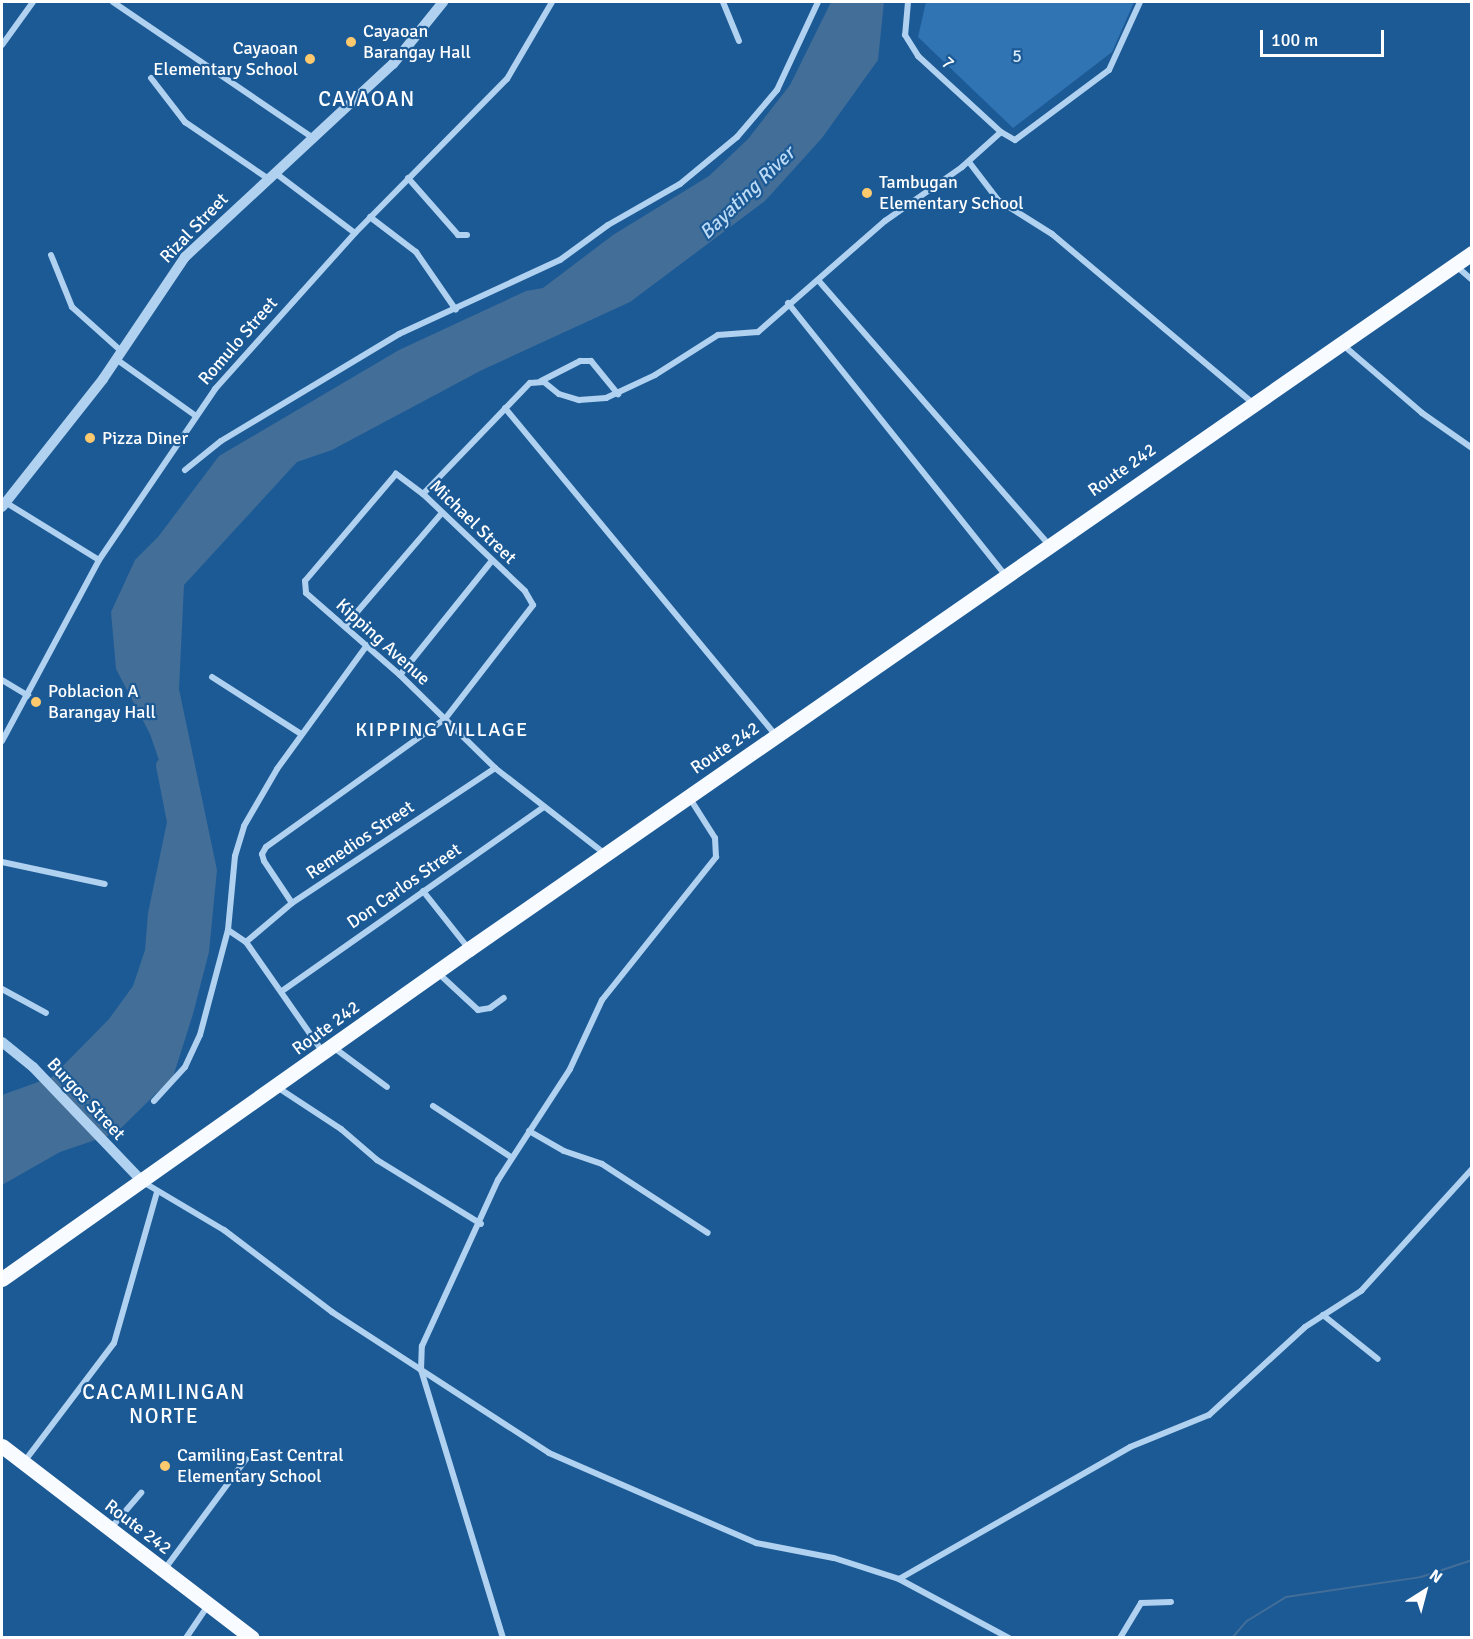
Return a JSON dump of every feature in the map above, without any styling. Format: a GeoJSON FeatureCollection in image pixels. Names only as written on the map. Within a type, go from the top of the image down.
{"type":"FeatureCollection","features":[{"type":"Feature","properties":{"kind":"main road","name":"Route 242"},"geometry":{"type":"LineString","coordinates":[[2,1279],[277,1088],[605,854],[1472,253]]}},
{"type":"Feature","properties":{"kind":"main road","name":"Route 242"},"geometry":{"type":"LineString","coordinates":[[2,1446],[252,1638]]}},
{"type":"Feature","properties":{"kind":"street"},"geometry":{"type":"LineString","coordinates":[[2,45],[33,2]]}},
{"type":"Feature","properties":{"kind":"street"},"geometry":{"type":"LineString","coordinates":[[113,2],[313,138]]}},
{"type":"Feature","properties":{"kind":"street","name":"Rizal Street"},"geometry":{"type":"LineString","coordinates":[[3,503],[118,355],[185,257],[270,174],[313,138],[393,64],[442,2]]}},
{"type":"Feature","properties":{"kind":"street","name":"Romulo Street"},"geometry":{"type":"LineString","coordinates":[[2,741],[29,696],[99,560],[196,416],[254,342],[370,217],[507,79],[552,2]]}},
{"type":"Feature","properties":{"kind":"street"},"geometry":{"type":"LineString","coordinates":[[723,2],[739,41]]}},
{"type":"Feature","properties":{"kind":"street"},"geometry":{"type":"LineString","coordinates":[[185,470],[221,441],[399,334],[456,310],[560,260],[608,225],[680,184],[737,136],[777,90],[818,2]]}},
{"type":"Feature","properties":{"kind":"street","name":"7"},"geometry":{"type":"LineString","coordinates":[[908,2],[905,35],[909,45],[1001,132]]}},
{"type":"Feature","properties":{"kind":"street"},"geometry":{"type":"LineString","coordinates":[[541,381],[579,400],[618,394],[718,335],[754,334],[885,221],[969,162],[1001,132],[1009,138],[1022,138],[1101,78],[1117,59],[1140,2]]}},
{"type":"Feature","properties":{"kind":"street"},"geometry":{"type":"LineString","coordinates":[[151,78],[185,122],[270,174],[355,233]]}},
{"type":"Feature","properties":{"kind":"street"},"geometry":{"type":"LineString","coordinates":[[969,162],[998,200],[1052,234],[1253,403]]}},
{"type":"Feature","properties":{"kind":"street"},"geometry":{"type":"LineString","coordinates":[[408,178],[458,235],[467,235]]}},
{"type":"Feature","properties":{"kind":"street"},"geometry":{"type":"LineString","coordinates":[[370,217],[416,252],[456,310]]}},
{"type":"Feature","properties":{"kind":"street"},"geometry":{"type":"LineString","coordinates":[[51,255],[72,307],[118,355],[196,416]]}},
{"type":"Feature","properties":{"kind":"street"},"geometry":{"type":"LineString","coordinates":[[1455,265],[1472,280]]}},
{"type":"Feature","properties":{"kind":"street"},"geometry":{"type":"LineString","coordinates":[[818,280],[1049,545]]}},
{"type":"Feature","properties":{"kind":"street"},"geometry":{"type":"LineString","coordinates":[[788,303],[1006,576]]}},
{"type":"Feature","properties":{"kind":"street"},"geometry":{"type":"LineString","coordinates":[[1340,343],[1422,413],[1472,448]]}},
{"type":"Feature","properties":{"kind":"street"},"geometry":{"type":"LineString","coordinates":[[423,494],[530,383],[541,381],[580,360],[591,361],[618,394]]}},
{"type":"Feature","properties":{"kind":"street"},"geometry":{"type":"LineString","coordinates":[[505,408],[776,737]]}},
{"type":"Feature","properties":{"kind":"street","name":"Michael Street"},"geometry":{"type":"LineString","coordinates":[[304,586],[391,476],[402,477],[423,494],[531,599],[530,613],[445,719]]}},
{"type":"Feature","properties":{"kind":"street"},"geometry":{"type":"LineString","coordinates":[[3,503],[99,560]]}},
{"type":"Feature","properties":{"kind":"street"},"geometry":{"type":"LineString","coordinates":[[345,626],[442,513]]}},
{"type":"Feature","properties":{"kind":"street"},"geometry":{"type":"LineString","coordinates":[[400,675],[491,562]]}},
{"type":"Feature","properties":{"kind":"street","name":"Kipping Avenue"},"geometry":{"type":"LineString","coordinates":[[304,586],[306,593],[400,675],[495,768],[544,807]]}},
{"type":"Feature","properties":{"kind":"street"},"geometry":{"type":"LineString","coordinates":[[154,1101],[185,1067],[200,1035],[228,930],[241,835],[262,792],[301,734],[367,645]]}},
{"type":"Feature","properties":{"kind":"street"},"geometry":{"type":"LineString","coordinates":[[212,677],[301,734]]}},
{"type":"Feature","properties":{"kind":"street"},"geometry":{"type":"LineString","coordinates":[[2,680],[29,696]]}},
{"type":"Feature","properties":{"kind":"street"},"geometry":{"type":"LineString","coordinates":[[292,903],[264,861],[262,854],[266,847],[445,719]]}},
{"type":"Feature","properties":{"kind":"street","name":"Remedios Street"},"geometry":{"type":"LineString","coordinates":[[246,942],[292,903],[495,768]]}},
{"type":"Feature","properties":{"kind":"street"},"geometry":{"type":"LineString","coordinates":[[503,1638],[421,1370],[425,1336],[481,1224],[511,1157],[570,1070],[602,1000],[716,857],[715,838],[689,797]]}},
{"type":"Feature","properties":{"kind":"street"},"geometry":{"type":"LineString","coordinates":[[544,807],[605,854]]}},
{"type":"Feature","properties":{"kind":"street","name":"Don Carlos Street"},"geometry":{"type":"LineString","coordinates":[[282,991],[544,807]]}},
{"type":"Feature","properties":{"kind":"street"},"geometry":{"type":"LineString","coordinates":[[2,862],[105,884]]}},
{"type":"Feature","properties":{"kind":"street"},"geometry":{"type":"LineString","coordinates":[[423,891],[469,949]]}},
{"type":"Feature","properties":{"kind":"street"},"geometry":{"type":"LineString","coordinates":[[228,930],[246,942],[329,1051],[387,1087]]}},
{"type":"Feature","properties":{"kind":"street"},"geometry":{"type":"LineString","coordinates":[[437,972],[478,1010],[490,1008],[504,998]]}},
{"type":"Feature","properties":{"kind":"street"},"geometry":{"type":"LineString","coordinates":[[2,989],[46,1013]]}},
{"type":"Feature","properties":{"kind":"street","name":"Burgos Street"},"geometry":{"type":"LineString","coordinates":[[2,1042],[33,1067],[143,1182]]}},
{"type":"Feature","properties":{"kind":"street"},"geometry":{"type":"LineString","coordinates":[[277,1088],[341,1129],[377,1160],[481,1224]]}},
{"type":"Feature","properties":{"kind":"street"},"geometry":{"type":"LineString","coordinates":[[433,1106],[511,1157]]}},
{"type":"Feature","properties":{"kind":"street"},"geometry":{"type":"LineString","coordinates":[[529,1131],[564,1151],[602,1164],[708,1233]]}},
{"type":"Feature","properties":{"kind":"street"},"geometry":{"type":"LineString","coordinates":[[900,1580],[1130,1447],[1205,1418],[1268,1358],[1323,1315],[1361,1291],[1472,1169]]}},
{"type":"Feature","properties":{"kind":"street"},"geometry":{"type":"LineString","coordinates":[[143,1182],[224,1230],[333,1312],[549,1453],[660,1503],[766,1546],[834,1558],[900,1580],[1009,1638]]}},
{"type":"Feature","properties":{"kind":"street"},"geometry":{"type":"LineString","coordinates":[[23,1463],[114,1343],[157,1192]]}},
{"type":"Feature","properties":{"kind":"street"},"geometry":{"type":"LineString","coordinates":[[1323,1315],[1378,1359]]}},
{"type":"Feature","properties":{"kind":"street"},"geometry":{"type":"LineString","coordinates":[[164,1570],[246,1458]]}},
{"type":"Feature","properties":{"kind":"street"},"geometry":{"type":"LineString","coordinates":[[110,1529],[141,1493]]}},
{"type":"Feature","properties":{"kind":"street"},"geometry":{"type":"LineString","coordinates":[[1120,1638],[1141,1603],[1171,1602]]}},
{"type":"Feature","properties":{"kind":"street"},"geometry":{"type":"LineString","coordinates":[[186,1638],[208,1604]]}},
{"type":"Feature","properties":{"kind":"green space","name":"5"},"geometry":{"type":"Polygon","coordinates":[[[926,2],[1134,2],[1112,52],[1013,128],[918,37],[926,2]]]}},
{"type":"Feature","properties":{"kind":"water","name":"Bayating River"},"geometry":{"type":"Polygon","coordinates":[[[831,2],[884,2],[878,60],[822,138],[765,201],[630,302],[482,370],[332,450],[297,462],[184,585],[179,689],[217,870],[209,952],[193,1014],[173,1077],[116,1133],[60,1152],[2,1185],[2,1095],[52,1077],[109,1019],[133,986],[145,950],[148,913],[172,798],[150,734],[116,669],[111,612],[135,560],[158,537],[219,456],[399,350],[526,291],[543,288],[613,235],[709,176],[748,139],[790,85],[831,2]]]}},
{"type":"Feature","properties":{"kind":"waterway"},"geometry":{"type":"LineString","coordinates":[[163,765],[174,821]]}},
{"type":"Feature","properties":{"kind":"waterway"},"geometry":{"type":"LineString","coordinates":[[1232,1638],[1247,1621],[1286,1597],[1421,1577],[1472,1560]]}},
{"type":"Feature","properties":{"kind":"place","name":"Cayaoan Barangay Hall"},"geometry":{"type":"Point","coordinates":[351,42]}},
{"type":"Feature","properties":{"kind":"place","name":"Cayaoan Elementary School"},"geometry":{"type":"Point","coordinates":[310,59]}},
{"type":"Feature","properties":{"kind":"place","name":"Tambugan Elementary School"},"geometry":{"type":"Point","coordinates":[867,193]}},
{"type":"Feature","properties":{"kind":"place","name":"Pizza Diner"},"geometry":{"type":"Point","coordinates":[90,438]}},
{"type":"Feature","properties":{"kind":"place","name":"Poblacion A Barangay Hall"},"geometry":{"type":"Point","coordinates":[36,702]}},
{"type":"Feature","properties":{"kind":"place","name":"Camiling East Central Elementary School"},"geometry":{"type":"Point","coordinates":[165,1466]}},
{"type":"Feature","properties":{"kind":"district","name":"CAYAOAN"},"geometry":{"type":"Point","coordinates":[367,99]}},
{"type":"Feature","properties":{"kind":"district","name":"KIPPING VILLAGE"},"geometry":{"type":"Point","coordinates":[442,729]}},
{"type":"Feature","properties":{"kind":"district","name":"CACAMILINGAN NORTE"},"geometry":{"type":"Point","coordinates":[164,1404]}}]}
